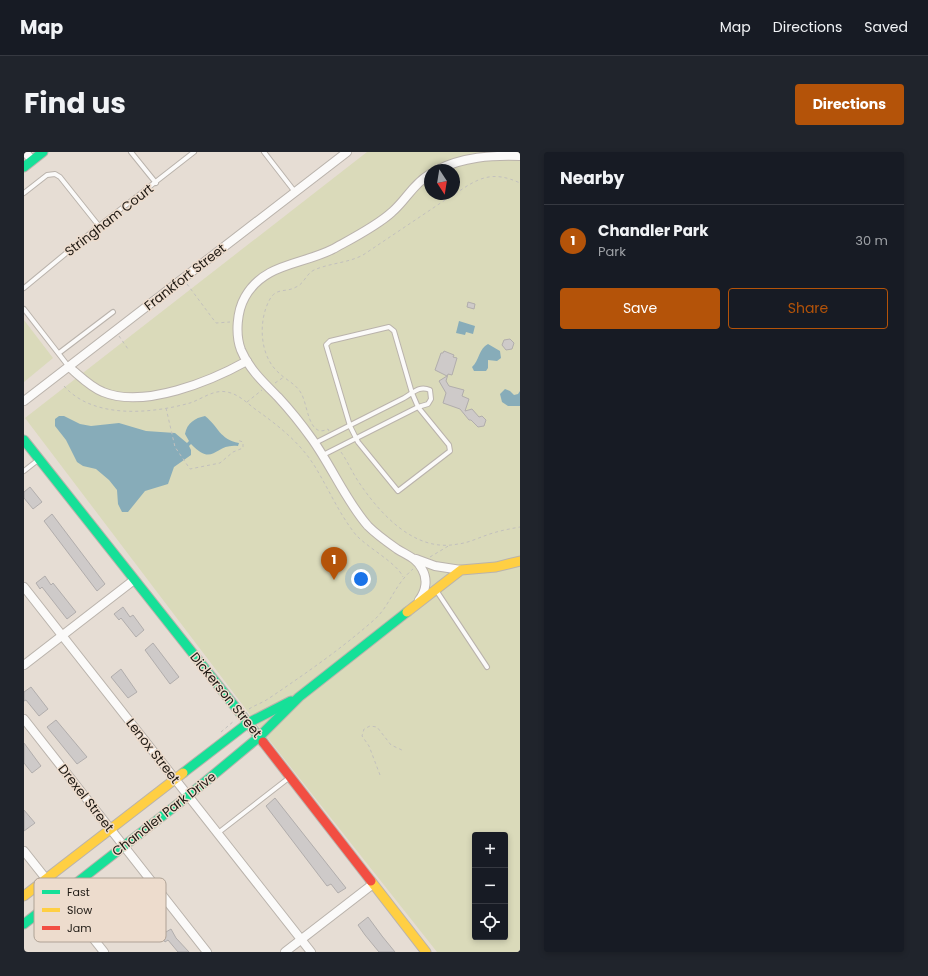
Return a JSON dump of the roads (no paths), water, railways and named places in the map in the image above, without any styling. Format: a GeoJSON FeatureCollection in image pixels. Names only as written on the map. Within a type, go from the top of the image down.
{"type":"FeatureCollection","features":[{"type":"Feature","properties":{"kind":"street"},"geometry":{"type":"LineString","coordinates":[[25,152],[32,160]]}},
{"type":"Feature","properties":{"kind":"street"},"geometry":{"type":"LineString","coordinates":[[24,167],[43,152]]}},
{"type":"Feature","properties":{"kind":"street","name":"Frankfort Street"},"geometry":{"type":"LineString","coordinates":[[24,401],[347,152]]}},
{"type":"Feature","properties":{"kind":"street"},"geometry":{"type":"LineString","coordinates":[[452,164],[475,158],[520,156]]}},
{"type":"Feature","properties":{"kind":"street"},"geometry":{"type":"LineString","coordinates":[[424,178],[414,186],[393,211],[380,221],[332,249],[265,274],[250,289],[244,298],[240,309],[238,323],[239,344],[247,361],[267,388],[289,410],[315,443],[355,508],[368,525],[385,540],[421,563],[435,566],[461,570],[496,567],[520,561]]}},
{"type":"Feature","properties":{"kind":"street"},"geometry":{"type":"LineString","coordinates":[[69,367],[96,388],[113,395],[131,397],[162,393],[192,386],[220,375],[247,361]]}},
{"type":"Feature","properties":{"kind":"street","name":"Dickerson Street"},"geometry":{"type":"LineString","coordinates":[[24,440],[260,737],[426,952]]}},
{"type":"Feature","properties":{"kind":"street"},"geometry":{"type":"LineString","coordinates":[[414,607],[424,594],[426,588],[425,574],[421,563]]}},
{"type":"Feature","properties":{"kind":"street","name":"Chandler Park Drive"},"geometry":{"type":"LineString","coordinates":[[83,878],[188,796],[260,737],[299,697],[461,570]]}},
{"type":"Feature","properties":{"kind":"street"},"geometry":{"type":"LineString","coordinates":[[24,665],[134,580]]}},
{"type":"Feature","properties":{"kind":"street","name":"Lenox Street"},"geometry":{"type":"LineString","coordinates":[[24,588],[311,952]]}},
{"type":"Feature","properties":{"kind":"street","name":"Chandler Park Drive"},"geometry":{"type":"LineString","coordinates":[[47,878],[175,779],[245,719],[299,697]]}},
{"type":"Feature","properties":{"kind":"street","name":"Drexel Street"},"geometry":{"type":"LineString","coordinates":[[24,719],[149,878]]}},
{"type":"Feature","properties":{"kind":"street"},"geometry":{"type":"LineString","coordinates":[[24,851],[45,878]]}},
{"type":"Feature","properties":{"kind":"street"},"geometry":{"type":"LineString","coordinates":[[285,952],[373,884]]}},
{"type":"Feature","properties":{"kind":"street","name":"Chandler Park Drive"},"geometry":{"type":"LineString","coordinates":[[24,896],[34,888]]}},
{"type":"Feature","properties":{"kind":"street","name":"Drexel Street"},"geometry":{"type":"LineString","coordinates":[[166,900],[207,952]]}},
{"type":"Feature","properties":{"kind":"street","name":"Chandler Park Drive"},"geometry":{"type":"LineString","coordinates":[[24,924],[34,916]]}},
{"type":"Feature","properties":{"kind":"street"},"geometry":{"type":"LineString","coordinates":[[96,942],[104,952]]}},
{"type":"Feature","properties":{"kind":"lane"},"geometry":{"type":"LineString","coordinates":[[131,152],[156,183]]}},
{"type":"Feature","properties":{"kind":"lane","name":"Stringham Court"},"geometry":{"type":"LineString","coordinates":[[24,288],[99,226],[194,152]]}},
{"type":"Feature","properties":{"kind":"lane"},"geometry":{"type":"LineString","coordinates":[[264,152],[295,192]]}},
{"type":"Feature","properties":{"kind":"lane"},"geometry":{"type":"LineString","coordinates":[[24,193],[47,176],[53,174],[58,175],[99,226]]}},
{"type":"Feature","properties":{"kind":"lane"},"geometry":{"type":"LineString","coordinates":[[24,309],[69,367]]}},
{"type":"Feature","properties":{"kind":"lane"},"geometry":{"type":"LineString","coordinates":[[59,354],[113,312]]}},
{"type":"Feature","properties":{"kind":"lane"},"geometry":{"type":"LineString","coordinates":[[389,327],[394,331],[412,393],[418,407],[449,445],[450,451],[403,489],[398,491],[356,438],[350,426],[326,345],[330,341],[389,327]]}},
{"type":"Feature","properties":{"kind":"lane"},"geometry":{"type":"LineString","coordinates":[[315,443],[350,426],[417,389],[424,387],[430,390],[431,402],[338,446],[323,455]]}},
{"type":"Feature","properties":{"kind":"lane"},"geometry":{"type":"LineString","coordinates":[[24,471],[39,459]]}},
{"type":"Feature","properties":{"kind":"lane"},"geometry":{"type":"LineString","coordinates":[[436,590],[487,667]]}},
{"type":"Feature","properties":{"kind":"lane"},"geometry":{"type":"LineString","coordinates":[[218,834],[290,777]]}},
{"type":"Feature","properties":{"kind":"water"},"geometry":{"type":"Polygon","coordinates":[[[459,321],[475,326],[473,334],[466,332],[465,335],[456,333],[459,321]]]}},
{"type":"Feature","properties":{"kind":"water"},"geometry":{"type":"Polygon","coordinates":[[[488,344],[500,351],[501,358],[497,361],[488,360],[488,368],[486,371],[474,371],[472,367],[483,348],[488,344]]]}},
{"type":"Feature","properties":{"kind":"water"},"geometry":{"type":"Polygon","coordinates":[[[505,389],[514,395],[518,394],[520,391],[520,406],[508,406],[502,402],[500,394],[505,389]]]}},
{"type":"Feature","properties":{"kind":"water"},"geometry":{"type":"Polygon","coordinates":[[[59,416],[64,416],[80,424],[91,426],[119,423],[146,431],[175,433],[187,443],[189,441],[185,434],[190,424],[198,418],[205,416],[223,436],[239,443],[238,446],[230,446],[210,454],[205,454],[199,451],[191,444],[189,446],[191,455],[174,467],[168,484],[145,491],[128,512],[122,512],[118,504],[117,490],[109,480],[96,469],[83,466],[77,462],[66,440],[55,426],[55,419],[59,416]]]}},
{"type":"Feature","properties":{"kind":"place","name":"Chandler Park"},"geometry":{"type":"Point","coordinates":[334,580]}}]}
